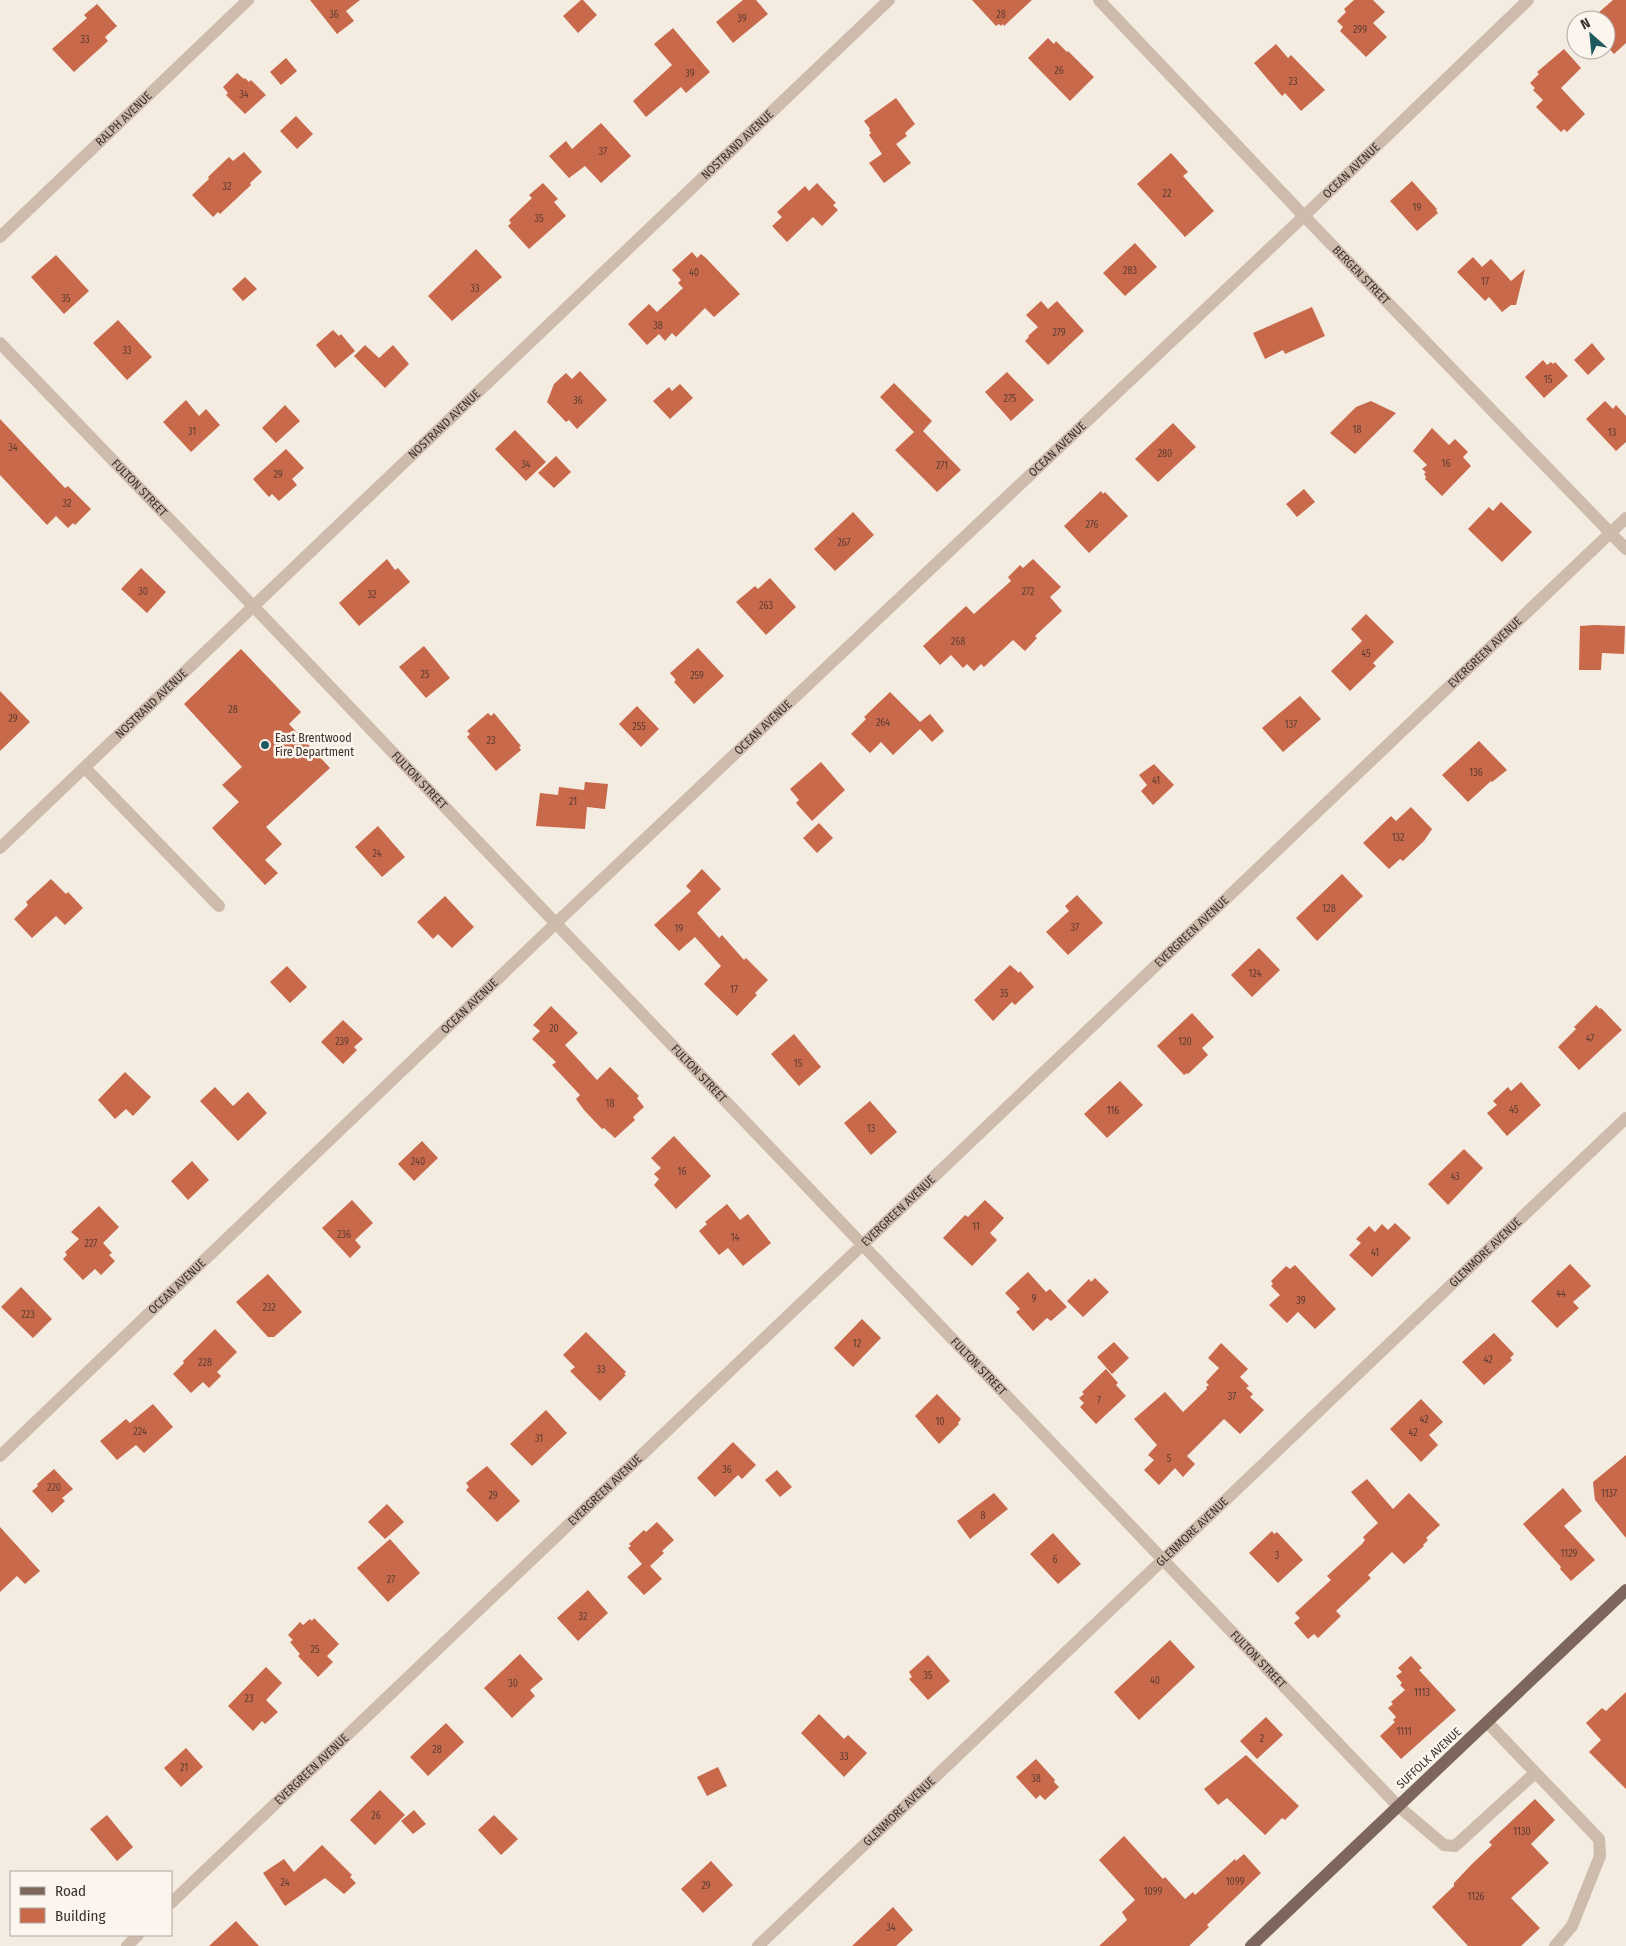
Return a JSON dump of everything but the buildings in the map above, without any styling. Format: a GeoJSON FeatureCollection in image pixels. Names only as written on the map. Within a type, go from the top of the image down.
{"type":"FeatureCollection","features":[{"type":"Feature","properties":{"kind":"main road","name":"SUFFOLK AVENUE"},"geometry":{"type":"LineString","coordinates":[[1251,1946],[1626,1590]]}},
{"type":"Feature","properties":{"kind":"street","name":"RALPH AVENUE"},"geometry":{"type":"LineString","coordinates":[[0,237],[248,0]]}},
{"type":"Feature","properties":{"kind":"street","name":"NOSTRAND AVENUE"},"geometry":{"type":"LineString","coordinates":[[0,848],[889,0]]}},
{"type":"Feature","properties":{"kind":"street","name":"BERGEN STREET"},"geometry":{"type":"LineString","coordinates":[[1099,0],[1304,216],[1626,549]]}},
{"type":"Feature","properties":{"kind":"street","name":"OCEAN AVENUE"},"geometry":{"type":"LineString","coordinates":[[0,1456],[555,924],[1304,216],[1528,0]]}},
{"type":"Feature","properties":{"kind":"street","name":"FULTON STREET"},"geometry":{"type":"LineString","coordinates":[[0,343],[1398,1806],[1444,1845],[1455,1846],[1535,1773]]}},
{"type":"Feature","properties":{"kind":"street","name":"EVERGREEN AVENUE"},"geometry":{"type":"LineString","coordinates":[[172,1902],[1626,518]]}},
{"type":"Feature","properties":{"kind":"street"},"geometry":{"type":"LineString","coordinates":[[85,768],[219,906]]}},
{"type":"Feature","properties":{"kind":"street","name":"GLENMORE AVENUE"},"geometry":{"type":"LineString","coordinates":[[758,1946],[1626,1118]]}},
{"type":"Feature","properties":{"kind":"street"},"geometry":{"type":"LineString","coordinates":[[1487,1722],[1599,1839],[1600,1856],[1572,1926],[1555,1946]]}},
{"type":"Feature","properties":{"kind":"street"},"geometry":{"type":"LineString","coordinates":[[127,1946],[137,1936]]}},
{"type":"Feature","properties":{"kind":"place","name":"East Brentwood Fire Department"},"geometry":{"type":"Point","coordinates":[265,745]}}]}
